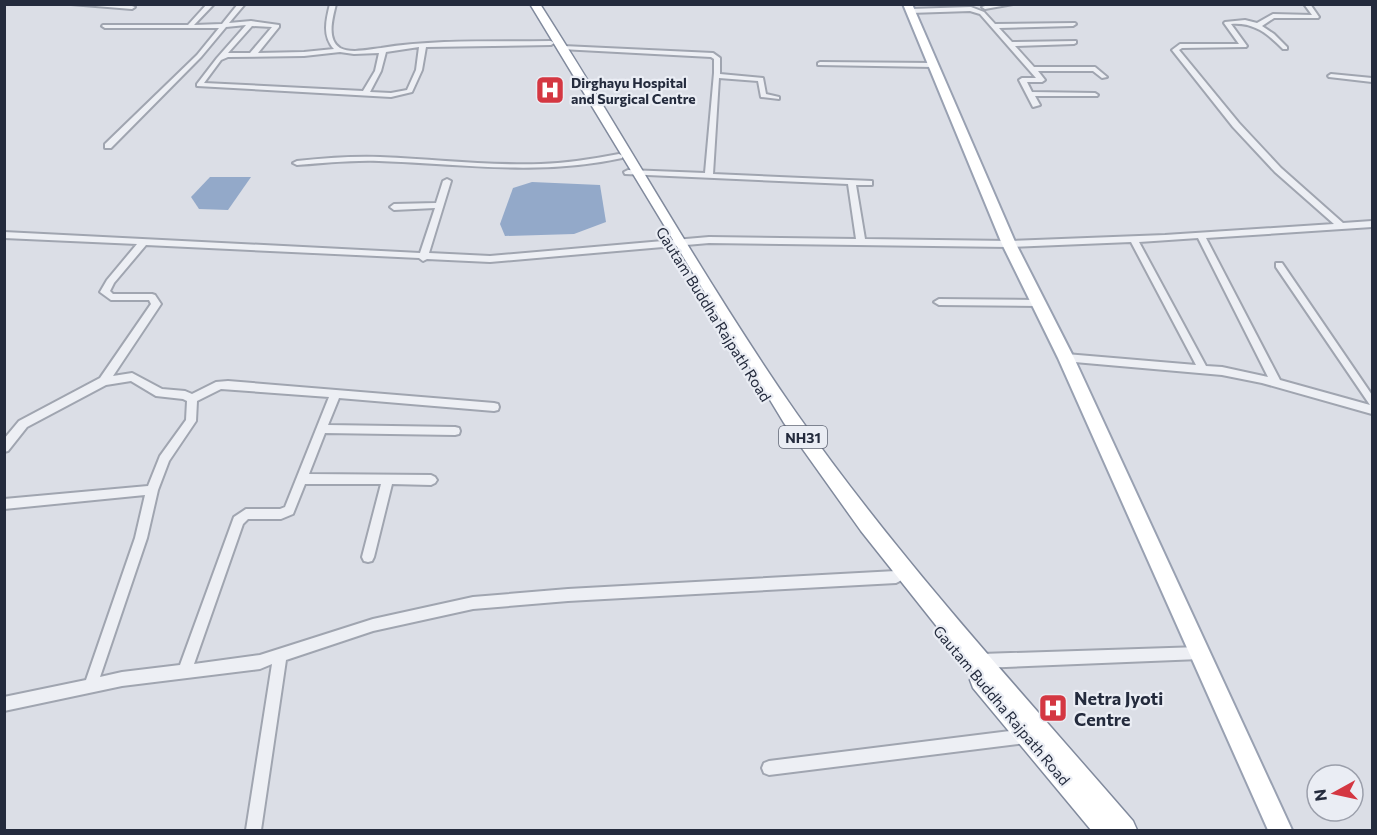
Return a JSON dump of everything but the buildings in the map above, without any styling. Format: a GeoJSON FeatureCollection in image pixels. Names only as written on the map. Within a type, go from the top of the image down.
{"type":"FeatureCollection","features":[{"type":"Feature","properties":{"kind":"highway","name":"NH31"},"geometry":{"type":"LineString","coordinates":[[527,4],[557,46],[629,167]]}},
{"type":"Feature","properties":{"kind":"highway","name":"NH31"},"geometry":{"type":"LineString","coordinates":[[535,4],[557,46],[674,241],[830,474],[973,662],[1124,831]]}},
{"type":"Feature","properties":{"kind":"highway","name":"Gautam Buddha Rajpath Road"},"geometry":{"type":"LineString","coordinates":[[674,241],[796,446],[896,577],[973,662],[1026,736],[1107,831]]}},
{"type":"Feature","properties":{"kind":"main road"},"geometry":{"type":"LineString","coordinates":[[909,8],[1009,244],[1066,358],[1280,831]]}},
{"type":"Feature","properties":{"kind":"street"},"geometry":{"type":"LineString","coordinates":[[74,4],[132,8]]}},
{"type":"Feature","properties":{"kind":"street"},"geometry":{"type":"LineString","coordinates":[[190,26],[211,4]]}},
{"type":"Feature","properties":{"kind":"street"},"geometry":{"type":"LineString","coordinates":[[108,146],[199,56],[242,4]]}},
{"type":"Feature","properties":{"kind":"street"},"geometry":{"type":"LineString","coordinates":[[333,4],[328,32],[340,50]]}},
{"type":"Feature","properties":{"kind":"street"},"geometry":{"type":"LineString","coordinates":[[909,8],[976,9],[984,6],[1010,4]]}},
{"type":"Feature","properties":{"kind":"street"},"geometry":{"type":"LineString","coordinates":[[1259,25],[1273,16],[1316,17],[1307,4]]}},
{"type":"Feature","properties":{"kind":"street"},"geometry":{"type":"LineString","coordinates":[[976,9],[1011,44],[1042,80],[1022,80],[1036,105]]}},
{"type":"Feature","properties":{"kind":"street"},"geometry":{"type":"LineString","coordinates":[[1285,48],[1259,25],[1249,22],[1227,23],[1244,46],[1180,46],[1175,48],[1175,53],[1278,170],[1341,226]]}},
{"type":"Feature","properties":{"kind":"street"},"geometry":{"type":"LineString","coordinates":[[105,26],[213,27],[251,23],[278,27],[252,55]]}},
{"type":"Feature","properties":{"kind":"street"},"geometry":{"type":"LineString","coordinates":[[251,23],[199,85],[398,95],[410,91],[419,70],[423,45]]}},
{"type":"Feature","properties":{"kind":"street"},"geometry":{"type":"LineString","coordinates":[[994,26],[1073,24]]}},
{"type":"Feature","properties":{"kind":"street"},"geometry":{"type":"LineString","coordinates":[[1011,44],[1074,42]]}},
{"type":"Feature","properties":{"kind":"street"},"geometry":{"type":"LineString","coordinates":[[222,56],[304,54],[423,45],[557,46],[713,55],[717,58],[709,176]]}},
{"type":"Feature","properties":{"kind":"street"},"geometry":{"type":"LineString","coordinates":[[365,94],[378,71],[382,49]]}},
{"type":"Feature","properties":{"kind":"street"},"geometry":{"type":"LineString","coordinates":[[820,64],[933,65]]}},
{"type":"Feature","properties":{"kind":"street"},"geometry":{"type":"LineString","coordinates":[[1033,69],[1089,68],[1099,71],[1104,77]]}},
{"type":"Feature","properties":{"kind":"street"},"geometry":{"type":"LineString","coordinates":[[716,74],[720,77],[760,79],[763,96],[777,98]]}},
{"type":"Feature","properties":{"kind":"street"},"geometry":{"type":"LineString","coordinates":[[1331,76],[1372,80]]}},
{"type":"Feature","properties":{"kind":"street"},"geometry":{"type":"LineString","coordinates":[[1030,94],[1095,95]]}},
{"type":"Feature","properties":{"kind":"street"},"geometry":{"type":"LineString","coordinates":[[297,163],[345,158],[629,167],[709,176],[869,183]]}},
{"type":"Feature","properties":{"kind":"street"},"geometry":{"type":"LineString","coordinates":[[423,258],[447,181]]}},
{"type":"Feature","properties":{"kind":"street"},"geometry":{"type":"LineString","coordinates":[[852,183],[861,243]]}},
{"type":"Feature","properties":{"kind":"street"},"geometry":{"type":"LineString","coordinates":[[394,207],[439,205]]}},
{"type":"Feature","properties":{"kind":"street"},"geometry":{"type":"LineString","coordinates":[[4,235],[423,258],[515,259],[674,241],[1009,244],[1134,240],[1372,224]]}},
{"type":"Feature","properties":{"kind":"street"},"geometry":{"type":"LineString","coordinates":[[1201,236],[1276,383]]}},
{"type":"Feature","properties":{"kind":"street"},"geometry":{"type":"LineString","coordinates":[[1134,240],[1203,369]]}},
{"type":"Feature","properties":{"kind":"street"},"geometry":{"type":"LineString","coordinates":[[104,381],[156,304],[152,297],[111,297],[105,292],[110,282],[144,242]]}},
{"type":"Feature","properties":{"kind":"street"},"geometry":{"type":"LineString","coordinates":[[1279,266],[1372,402]]}},
{"type":"Feature","properties":{"kind":"street"},"geometry":{"type":"LineString","coordinates":[[939,302],[1038,303]]}},
{"type":"Feature","properties":{"kind":"street"},"geometry":{"type":"LineString","coordinates":[[1066,358],[1203,369],[1276,383],[1372,410]]}},
{"type":"Feature","properties":{"kind":"street"},"geometry":{"type":"LineString","coordinates":[[4,448],[23,424],[104,381],[132,376],[160,393],[185,395],[192,399]]}},
{"type":"Feature","properties":{"kind":"street"},"geometry":{"type":"LineString","coordinates":[[192,399],[219,385],[228,384],[494,407]]}},
{"type":"Feature","properties":{"kind":"street"},"geometry":{"type":"LineString","coordinates":[[185,670],[240,518],[246,514],[286,513],[334,394]]}},
{"type":"Feature","properties":{"kind":"street"},"geometry":{"type":"LineString","coordinates":[[91,685],[141,538],[152,490],[164,459],[191,421],[192,399]]}},
{"type":"Feature","properties":{"kind":"street"},"geometry":{"type":"LineString","coordinates":[[321,429],[455,431]]}},
{"type":"Feature","properties":{"kind":"street"},"geometry":{"type":"LineString","coordinates":[[302,478],[430,480]]}},
{"type":"Feature","properties":{"kind":"street"},"geometry":{"type":"LineString","coordinates":[[368,557],[388,480]]}},
{"type":"Feature","properties":{"kind":"street"},"geometry":{"type":"LineString","coordinates":[[4,504],[152,490]]}},
{"type":"Feature","properties":{"kind":"street"},"geometry":{"type":"LineString","coordinates":[[4,704],[91,685],[185,670],[260,662],[373,624],[473,603],[568,595],[896,577]]}},
{"type":"Feature","properties":{"kind":"street"},"geometry":{"type":"LineString","coordinates":[[973,662],[1200,653]]}},
{"type":"Feature","properties":{"kind":"street"},"geometry":{"type":"LineString","coordinates":[[254,831],[280,657]]}},
{"type":"Feature","properties":{"kind":"street"},"geometry":{"type":"LineString","coordinates":[[769,768],[1026,736]]}},
{"type":"Feature","properties":{"kind":"water"},"geometry":{"type":"Polygon","coordinates":[[[210,177],[251,177],[228,210],[199,209],[191,197],[210,177]]]}},
{"type":"Feature","properties":{"kind":"water"},"geometry":{"type":"Polygon","coordinates":[[[532,182],[600,185],[606,222],[574,234],[505,236],[500,224],[513,188],[532,182]]]}},
{"type":"Feature","properties":{"kind":"place","name":"Dirghayu Hospital and Surgical Centre"},"geometry":{"type":"Point","coordinates":[550,90]}},
{"type":"Feature","properties":{"kind":"place","name":"Netra Jyoti Centre"},"geometry":{"type":"Point","coordinates":[1053,708]}}]}
